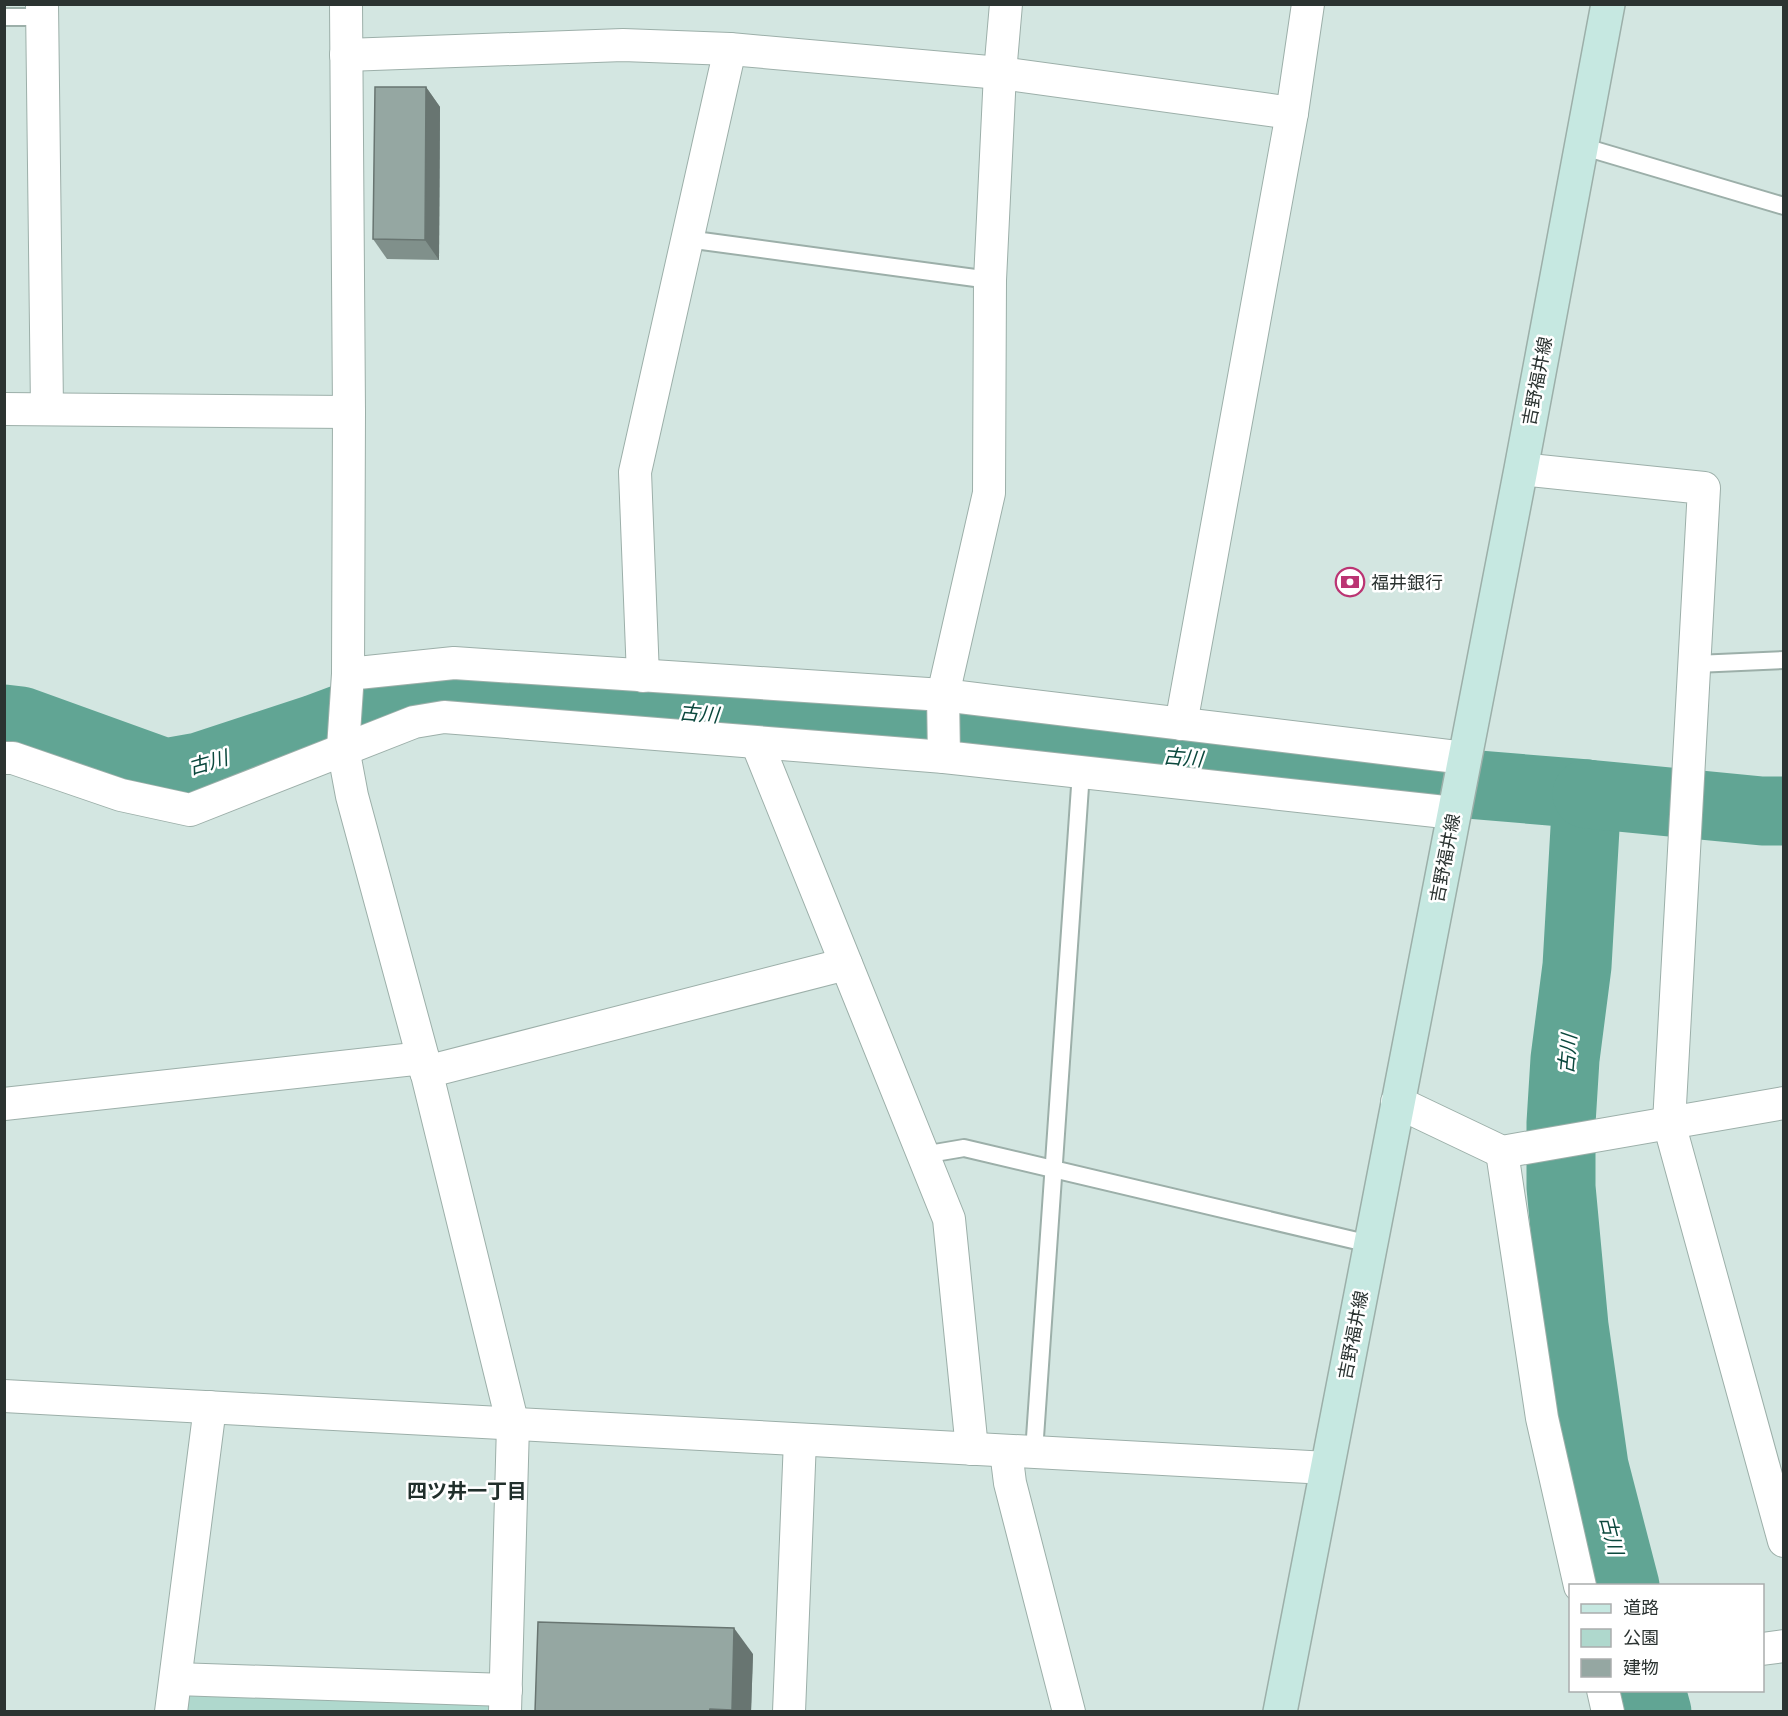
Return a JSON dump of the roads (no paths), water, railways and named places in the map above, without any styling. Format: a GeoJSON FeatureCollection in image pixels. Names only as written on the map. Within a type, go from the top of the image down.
{"type":"FeatureCollection","features":[{"type":"Feature","properties":{"kind":"main road","name":"吉野福井線"},"geometry":{"type":"LineString","coordinates":[[1280,1712],[1521,469],[1608,4]]}},
{"type":"Feature","properties":{"kind":"street"},"geometry":{"type":"LineString","coordinates":[[176,1679],[506,1701],[513,1425],[425,1065],[352,796],[343,748],[348,674],[346,4]]}},
{"type":"Feature","properties":{"kind":"street"},"geometry":{"type":"LineString","coordinates":[[944,757],[944,695],[989,493],[990,280],[1000,74],[1006,4]]}},
{"type":"Feature","properties":{"kind":"street"},"geometry":{"type":"LineString","coordinates":[[1181,724],[1292,113],[1308,4]]}},
{"type":"Feature","properties":{"kind":"street"},"geometry":{"type":"LineString","coordinates":[[43,11],[47,409]]}},
{"type":"Feature","properties":{"kind":"street"},"geometry":{"type":"LineString","coordinates":[[346,55],[623,45],[730,49],[1000,74],[1292,113]]}},
{"type":"Feature","properties":{"kind":"street"},"geometry":{"type":"LineString","coordinates":[[643,676],[635,472],[730,49]]}},
{"type":"Feature","properties":{"kind":"street"},"geometry":{"type":"LineString","coordinates":[[4,409],[349,412]]}},
{"type":"Feature","properties":{"kind":"street"},"geometry":{"type":"LineString","coordinates":[[1521,469],[1704,488],[1669,1123],[1784,1541]]}},
{"type":"Feature","properties":{"kind":"street"},"geometry":{"type":"LineString","coordinates":[[348,674],[454,663],[944,695],[1465,758]]}},
{"type":"Feature","properties":{"kind":"street"},"geometry":{"type":"LineString","coordinates":[[4,758],[13,758],[121,795],[190,810],[414,722],[444,717],[944,757],[1454,813]]}},
{"type":"Feature","properties":{"kind":"street"},"geometry":{"type":"LineString","coordinates":[[757,742],[949,1219],[972,1449]]}},
{"type":"Feature","properties":{"kind":"street"},"geometry":{"type":"LineString","coordinates":[[4,1104],[425,1065],[846,963]]}},
{"type":"Feature","properties":{"kind":"street"},"geometry":{"type":"LineString","coordinates":[[1397,1102],[1517,1150],[1784,1103]]}},
{"type":"Feature","properties":{"kind":"street"},"geometry":{"type":"LineString","coordinates":[[1517,1150],[1542,1418],[1580,1584]]}},
{"type":"Feature","properties":{"kind":"street"},"geometry":{"type":"LineString","coordinates":[[4,1396],[1327,1468]]}},
{"type":"Feature","properties":{"kind":"street"},"geometry":{"type":"LineString","coordinates":[[171,1712],[210,1407]]}},
{"type":"Feature","properties":{"kind":"street"},"geometry":{"type":"LineString","coordinates":[[789,1712],[800,1440]]}},
{"type":"Feature","properties":{"kind":"street"},"geometry":{"type":"LineString","coordinates":[[1020,1452],[1010,1483],[1069,1712]]}},
{"type":"Feature","properties":{"kind":"street"},"geometry":{"type":"LineString","coordinates":[[1764,1649],[1784,1646]]}},
{"type":"Feature","properties":{"kind":"street"},"geometry":{"type":"LineString","coordinates":[[1604,1692],[1608,1712]]}},
{"type":"Feature","properties":{"kind":"lane"},"geometry":{"type":"LineString","coordinates":[[4,17],[43,11]]}},
{"type":"Feature","properties":{"kind":"lane"},"geometry":{"type":"LineString","coordinates":[[1581,146],[1784,206]]}},
{"type":"Feature","properties":{"kind":"lane"},"geometry":{"type":"LineString","coordinates":[[687,239],[990,280]]}},
{"type":"Feature","properties":{"kind":"lane"},"geometry":{"type":"LineString","coordinates":[[1696,664],[1784,660]]}},
{"type":"Feature","properties":{"kind":"lane"},"geometry":{"type":"LineString","coordinates":[[1020,1452],[1053,1169],[1081,772]]}},
{"type":"Feature","properties":{"kind":"lane"},"geometry":{"type":"LineString","coordinates":[[923,1155],[964,1148],[1370,1244]]}},
{"type":"Feature","properties":{"kind":"waterway","name":"古川"},"geometry":{"type":"LineString","coordinates":[[4,719],[21,721],[165,773],[199,767],[315,729],[390,701],[431,691],[465,692],[1587,794],[1577,966],[1565,1059],[1561,1123],[1561,1187],[1574,1326],[1594,1466],[1624,1584]]}},
{"type":"Feature","properties":{"kind":"waterway"},"geometry":{"type":"LineString","coordinates":[[1587,794],[1762,811],[1784,811]]}},
{"type":"Feature","properties":{"kind":"waterway","name":"古川"},"geometry":{"type":"LineString","coordinates":[[1652,1692],[1657,1712]]}},
{"type":"Feature","properties":{"kind":"place","name":"福井銀行"},"geometry":{"type":"Point","coordinates":[1350,582]}},
{"type":"Feature","properties":{"kind":"district","name":"四ツ井一丁目"},"geometry":{"type":"Point","coordinates":[467,1490]}}]}
